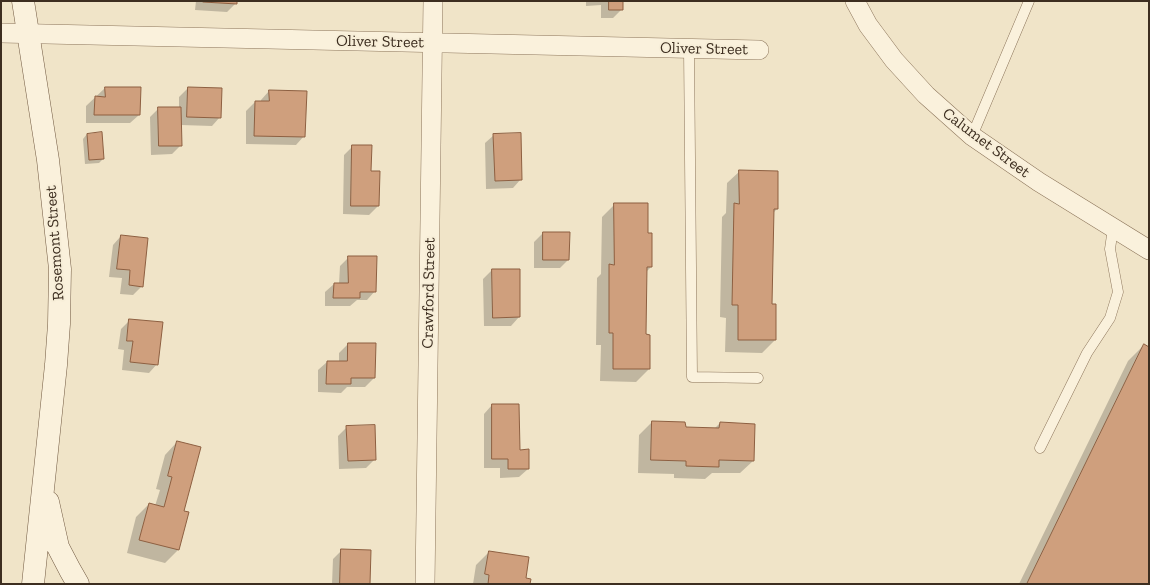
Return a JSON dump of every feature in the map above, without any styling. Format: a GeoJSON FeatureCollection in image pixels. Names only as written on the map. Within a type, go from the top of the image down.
{"type":"FeatureCollection","features":[{"type":"Feature","properties":{"kind":"main road","name":"Rosemont Street"},"geometry":{"type":"LineString","coordinates":[[23,1],[48,160],[60,269],[59,324],[33,584]]}},
{"type":"Feature","properties":{"kind":"main road","name":"Rosemont Street"},"geometry":{"type":"LineString","coordinates":[[44,486],[58,547],[78,584]]}},
{"type":"Feature","properties":{"kind":"street","name":"Crawford Street"},"geometry":{"type":"LineString","coordinates":[[425,584],[433,1]]}},
{"type":"Feature","properties":{"kind":"street","name":"Calumet Street"},"geometry":{"type":"LineString","coordinates":[[855,1],[868,25],[894,60],[926,95],[972,136],[1039,182],[1149,250]]}},
{"type":"Feature","properties":{"kind":"street","name":"Oliver Street"},"geometry":{"type":"LineString","coordinates":[[1,33],[759,50]]}},
{"type":"Feature","properties":{"kind":"lane"},"geometry":{"type":"LineString","coordinates":[[972,136],[1029,1]]}},
{"type":"Feature","properties":{"kind":"lane"},"geometry":{"type":"LineString","coordinates":[[689,49],[692,376],[758,378]]}},
{"type":"Feature","properties":{"kind":"lane"},"geometry":{"type":"LineString","coordinates":[[1040,448],[1087,353],[1110,318],[1118,292],[1110,249],[1113,228]]}},
{"type":"Feature","properties":{"kind":"building"},"geometry":{"type":"Polygon","coordinates":[[[237,1],[237,4],[203,2],[237,1]]]}},
{"type":"Feature","properties":{"kind":"building"},"geometry":{"type":"Polygon","coordinates":[[[609,1],[623,1],[623,10],[609,10],[609,1]]]}},
{"type":"Feature","properties":{"kind":"building"},"geometry":{"type":"Polygon","coordinates":[[[105,87],[141,87],[140,115],[94,115],[95,96],[105,97],[105,87]]]}},
{"type":"Feature","properties":{"kind":"building"},"geometry":{"type":"Polygon","coordinates":[[[188,87],[222,88],[221,118],[187,117],[188,87]]]}},
{"type":"Feature","properties":{"kind":"building"},"geometry":{"type":"Polygon","coordinates":[[[269,90],[307,91],[305,137],[254,136],[255,101],[269,101],[269,90]]]}},
{"type":"Feature","properties":{"kind":"building"},"geometry":{"type":"Polygon","coordinates":[[[158,107],[181,107],[182,146],[159,146],[158,107]]]}},
{"type":"Feature","properties":{"kind":"building"},"geometry":{"type":"Polygon","coordinates":[[[102,132],[104,159],[89,160],[87,134],[102,132]]]}},
{"type":"Feature","properties":{"kind":"building"},"geometry":{"type":"Polygon","coordinates":[[[521,133],[522,180],[495,181],[493,134],[521,133]]]}},
{"type":"Feature","properties":{"kind":"building"},"geometry":{"type":"Polygon","coordinates":[[[352,145],[372,145],[371,171],[380,171],[379,206],[351,206],[352,145]]]}},
{"type":"Feature","properties":{"kind":"building"},"geometry":{"type":"Polygon","coordinates":[[[739,170],[778,171],[778,209],[774,209],[772,304],[776,304],[776,340],[738,340],[738,305],[732,305],[734,203],[739,204],[739,170]]]}},
{"type":"Feature","properties":{"kind":"building"},"geometry":{"type":"Polygon","coordinates":[[[614,203],[648,203],[648,233],[652,233],[652,267],[647,267],[646,334],[650,335],[650,369],[613,369],[613,333],[609,333],[609,264],[614,265],[614,203]]]}},
{"type":"Feature","properties":{"kind":"building"},"geometry":{"type":"Polygon","coordinates":[[[543,232],[570,232],[569,260],[543,260],[543,232]]]}},
{"type":"Feature","properties":{"kind":"building"},"geometry":{"type":"Polygon","coordinates":[[[121,235],[148,238],[143,287],[129,285],[130,270],[117,269],[121,235]]]}},
{"type":"Feature","properties":{"kind":"building"},"geometry":{"type":"Polygon","coordinates":[[[348,256],[377,256],[376,292],[360,292],[360,298],[333,298],[334,283],[348,283],[348,256]]]}},
{"type":"Feature","properties":{"kind":"building"},"geometry":{"type":"Polygon","coordinates":[[[492,269],[520,269],[520,317],[493,318],[492,269]]]}},
{"type":"Feature","properties":{"kind":"building"},"geometry":{"type":"Polygon","coordinates":[[[129,319],[163,322],[158,365],[130,362],[133,341],[127,341],[129,319]]]}},
{"type":"Feature","properties":{"kind":"building"},"geometry":{"type":"Polygon","coordinates":[[[348,343],[376,343],[375,378],[351,378],[351,384],[326,384],[327,361],[347,361],[348,343]]]}},
{"type":"Feature","properties":{"kind":"building"},"geometry":{"type":"Polygon","coordinates":[[[1144,344],[1149,347],[1149,584],[1027,584],[1144,344]]]}},
{"type":"Feature","properties":{"kind":"building"},"geometry":{"type":"Polygon","coordinates":[[[492,404],[519,404],[520,450],[529,449],[529,469],[508,469],[508,459],[492,459],[492,404]]]}},
{"type":"Feature","properties":{"kind":"building"},"geometry":{"type":"Polygon","coordinates":[[[652,421],[685,422],[686,427],[719,428],[720,422],[755,424],[754,461],[719,460],[719,467],[686,466],[686,461],[651,460],[652,421]]]}},
{"type":"Feature","properties":{"kind":"building"},"geometry":{"type":"Polygon","coordinates":[[[375,425],[376,460],[348,461],[346,426],[375,425]]]}},
{"type":"Feature","properties":{"kind":"building"},"geometry":{"type":"Polygon","coordinates":[[[177,441],[201,447],[184,511],[189,512],[179,550],[139,540],[149,503],[164,507],[172,477],[168,476],[177,441]]]}},
{"type":"Feature","properties":{"kind":"building"},"geometry":{"type":"Polygon","coordinates":[[[341,549],[371,550],[370,584],[340,584],[341,549]]]}},
{"type":"Feature","properties":{"kind":"building"},"geometry":{"type":"Polygon","coordinates":[[[489,551],[529,557],[526,578],[531,579],[530,584],[488,584],[489,575],[485,574],[489,551]]]}}]}
